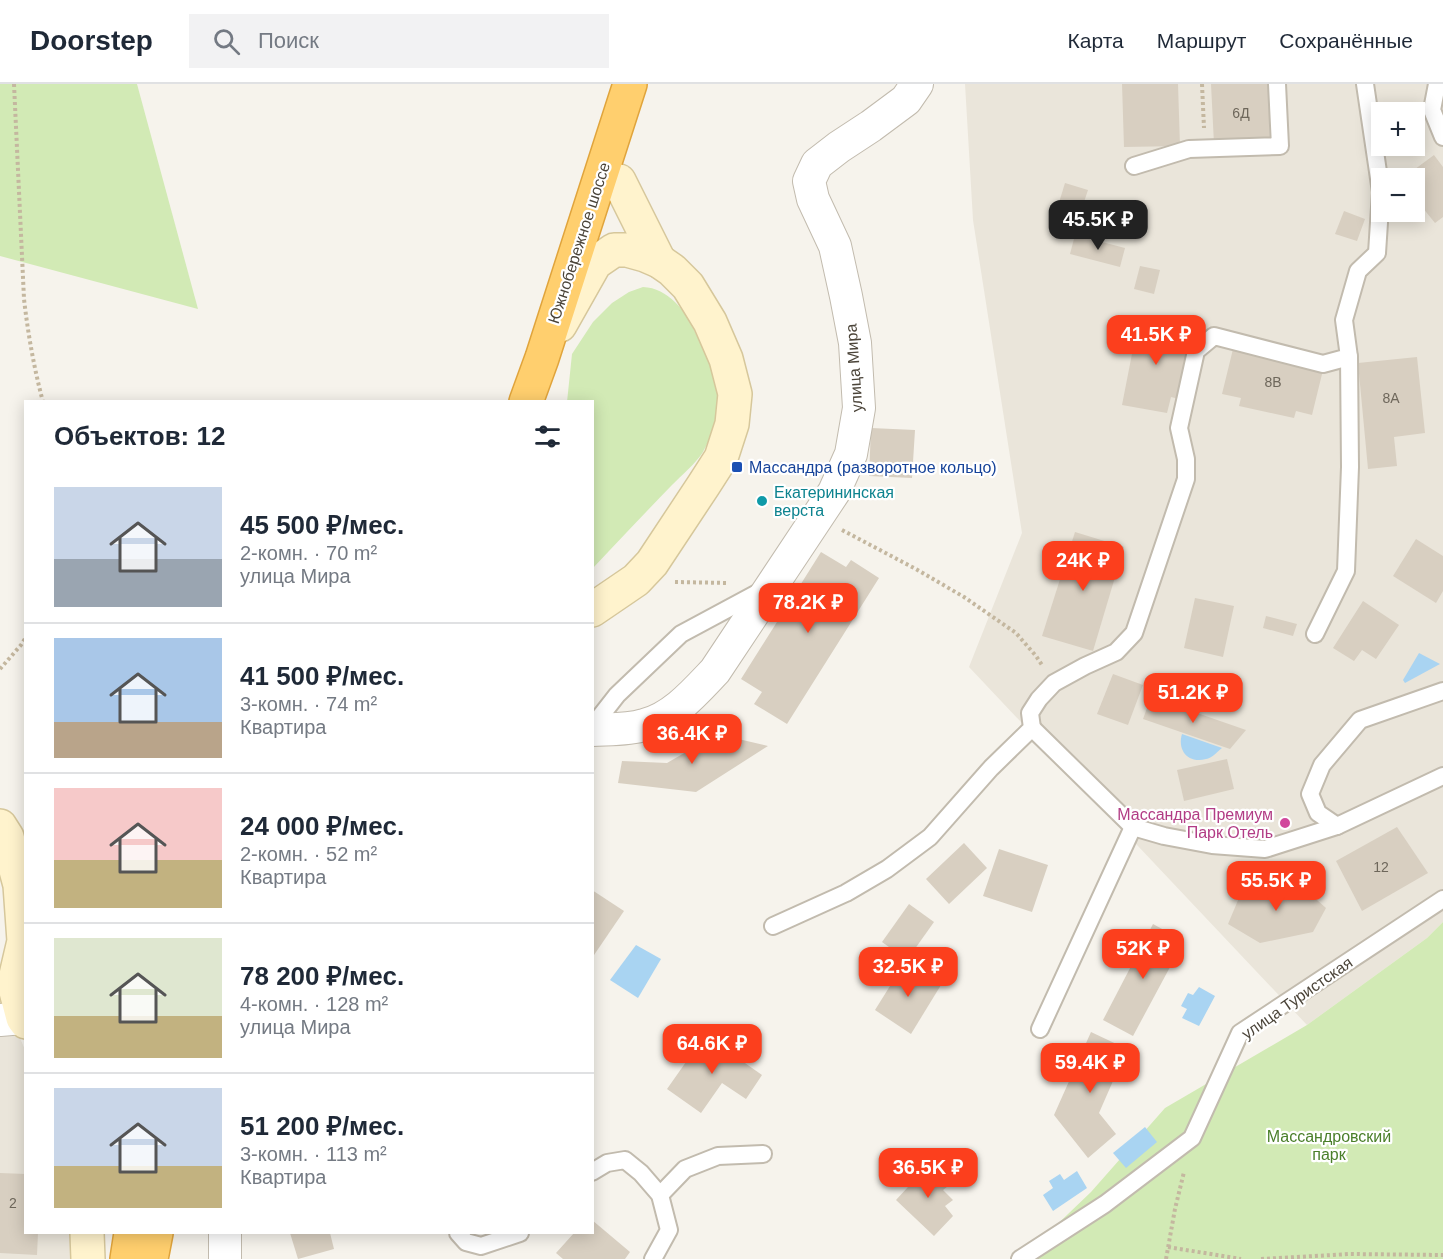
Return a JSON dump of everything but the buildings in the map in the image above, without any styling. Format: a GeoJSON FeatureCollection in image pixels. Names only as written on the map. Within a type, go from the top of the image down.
{"type":"FeatureCollection","features":[{"type":"Feature","properties":{"kind":"highway","name":"Южнобережное шоссе"},"geometry":{"type":"LineString","coordinates":[[527,400],[630,84]]}},
{"type":"Feature","properties":{"kind":"highway","name":"Южнобережное шоссе"},"geometry":{"type":"LineString","coordinates":[[546,400],[595,263],[647,84]]}},
{"type":"Feature","properties":{"kind":"highway"},"geometry":{"type":"LineString","coordinates":[[127,1259],[131,1234]]}},
{"type":"Feature","properties":{"kind":"highway"},"geometry":{"type":"LineString","coordinates":[[151,1259],[156,1234]]}},
{"type":"Feature","properties":{"kind":"street","name":"улица Мира"},"geometry":{"type":"LineString","coordinates":[[594,728],[622,729],[646,725],[666,716],[692,695],[715,671],[834,492],[851,454],[859,408],[855,343],[835,246],[813,199],[809,181],[817,164],[906,100],[917,84]]}},
{"type":"Feature","properties":{"kind":"street"},"geometry":{"type":"LineString","coordinates":[[619,181],[659,261]]}},
{"type":"Feature","properties":{"kind":"street"},"geometry":{"type":"LineString","coordinates":[[542,358],[595,263],[614,250],[627,250],[659,261],[688,286],[710,322],[726,359],[735,394],[732,424],[721,458],[652,563],[636,580],[594,609]]}},
{"type":"Feature","properties":{"kind":"street"},"geometry":{"type":"LineString","coordinates":[[0,826],[8,837],[20,885],[24,941],[14,984],[16,1020]]}},
{"type":"Feature","properties":{"kind":"street"},"geometry":{"type":"LineString","coordinates":[[87,1234],[88,1259]]}},
{"type":"Feature","properties":{"kind":"street"},"geometry":{"type":"LineString","coordinates":[[225,1234],[225,1259]]}},
{"type":"Feature","properties":{"kind":"lane"},"geometry":{"type":"LineString","coordinates":[[1134,166],[1189,149],[1280,146],[1277,84]]}},
{"type":"Feature","properties":{"kind":"lane"},"geometry":{"type":"LineString","coordinates":[[1315,634],[1346,571],[1350,467],[1349,357],[1344,320],[1358,271],[1377,253],[1381,192],[1365,84]]}},
{"type":"Feature","properties":{"kind":"lane"},"geometry":{"type":"LineString","coordinates":[[1437,84],[1432,110],[1443,137]]}},
{"type":"Feature","properties":{"kind":"lane"},"geometry":{"type":"LineString","coordinates":[[1349,357],[1323,364],[1214,336],[1196,351],[1179,428],[1186,459],[1186,479],[1134,633],[1116,652],[1054,683],[1039,699],[1030,714],[1032,728],[1133,827],[1164,836],[1212,845],[1264,849],[1337,825],[1443,776]]}},
{"type":"Feature","properties":{"kind":"lane"},"geometry":{"type":"LineString","coordinates":[[594,725],[617,695],[681,634],[772,584]]}},
{"type":"Feature","properties":{"kind":"lane"},"geometry":{"type":"LineString","coordinates":[[1337,825],[1318,813],[1310,794],[1322,765],[1360,720],[1443,691]]}},
{"type":"Feature","properties":{"kind":"lane"},"geometry":{"type":"LineString","coordinates":[[773,926],[846,893],[887,869],[930,837],[991,768],[1032,728]]}},
{"type":"Feature","properties":{"kind":"lane"},"geometry":{"type":"LineString","coordinates":[[1040,1029],[1133,827]]}},
{"type":"Feature","properties":{"kind":"lane","name":"улица Туристская"},"geometry":{"type":"LineString","coordinates":[[1020,1259],[1105,1204],[1192,1138],[1240,1034],[1443,899]]}},
{"type":"Feature","properties":{"kind":"lane"},"geometry":{"type":"LineString","coordinates":[[660,1195],[685,1169],[718,1156],[763,1154]]}},
{"type":"Feature","properties":{"kind":"lane"},"geometry":{"type":"LineString","coordinates":[[594,1171],[607,1163],[625,1160],[660,1195],[669,1230],[653,1259]]}},
{"type":"Feature","properties":{"kind":"lane"},"geometry":{"type":"LineString","coordinates":[[459,1234],[466,1242],[481,1246],[517,1234]]}},
{"type":"Feature","properties":{"kind":"path"},"geometry":{"type":"LineString","coordinates":[[14,84],[24,299],[35,370],[42,400]]}},
{"type":"Feature","properties":{"kind":"path"},"geometry":{"type":"LineString","coordinates":[[1202,84],[1205,148]]}},
{"type":"Feature","properties":{"kind":"path"},"geometry":{"type":"LineString","coordinates":[[817,517],[964,597],[1016,633],[1036,656],[1054,683]]}},
{"type":"Feature","properties":{"kind":"path"},"geometry":{"type":"LineString","coordinates":[[636,580],[772,584]]}},
{"type":"Feature","properties":{"kind":"path"},"geometry":{"type":"LineString","coordinates":[[0,669],[24,640]]}},
{"type":"Feature","properties":{"kind":"path"},"geometry":{"type":"LineString","coordinates":[[1166,1259],[1192,1138]]}},
{"type":"Feature","properties":{"kind":"path"},"geometry":{"type":"LineString","coordinates":[[1168,1247],[1241,1259]]}},
{"type":"Feature","properties":{"kind":"path"},"geometry":{"type":"LineString","coordinates":[[1260,1259],[1350,1254],[1443,1255]]}},
{"type":"Feature","properties":{"kind":"shaded area"},"geometry":{"type":"Polygon","coordinates":[[[965,84],[1443,84],[1443,922],[1427,938],[1307,1025],[969,667],[1022,533],[973,220],[965,84]]]}},
{"type":"Feature","properties":{"kind":"shaded area"},"geometry":{"type":"Polygon","coordinates":[[[0,989],[24,1048],[24,1234],[76,1234],[81,1259],[0,1259],[0,989]]]}},
{"type":"Feature","properties":{"kind":"green space"},"geometry":{"type":"Polygon","coordinates":[[[0,84],[137,84],[198,309],[0,256],[0,84]]]}},
{"type":"Feature","properties":{"kind":"green space"},"geometry":{"type":"Polygon","coordinates":[[[643,287],[652,288],[668,296],[687,316],[714,374],[719,391],[719,413],[712,434],[700,456],[594,567],[594,400],[567,400],[572,354],[593,322],[612,303],[629,292],[643,287]]]}},
{"type":"Feature","properties":{"kind":"green space","name":"Массандровский парк"},"geometry":{"type":"Polygon","coordinates":[[[1443,922],[1443,1259],[1021,1259],[1091,1192],[1165,1108],[1307,1025],[1427,938],[1443,922]]]}},
{"type":"Feature","properties":{"kind":"water"},"geometry":{"type":"Polygon","coordinates":[[[1419,653],[1440,664],[1405,683],[1403,680],[1419,653]]]}},
{"type":"Feature","properties":{"kind":"water"},"geometry":{"type":"Polygon","coordinates":[[[1182,734],[1222,748],[1208,758],[1200,760],[1189,758],[1181,745],[1182,734]]]}},
{"type":"Feature","properties":{"kind":"water"},"geometry":{"type":"Polygon","coordinates":[[[636,945],[661,959],[638,998],[610,980],[636,945]]]}},
{"type":"Feature","properties":{"kind":"water"},"geometry":{"type":"Polygon","coordinates":[[[1199,987],[1215,996],[1199,1026],[1182,1018],[1187,1009],[1181,1006],[1188,993],[1193,995],[1199,987]]]}},
{"type":"Feature","properties":{"kind":"water"},"geometry":{"type":"Polygon","coordinates":[[[1145,1127],[1157,1142],[1126,1168],[1113,1153],[1145,1127]]]}},
{"type":"Feature","properties":{"kind":"water"},"geometry":{"type":"Polygon","coordinates":[[[1077,1171],[1087,1188],[1053,1211],[1043,1195],[1053,1188],[1049,1181],[1060,1174],[1064,1180],[1077,1171]]]}},
{"type":"Feature","properties":{"kind":"place","name":"Массандра (разворотное кольцо)"},"geometry":{"type":"Point","coordinates":[737,467]}},
{"type":"Feature","properties":{"kind":"place","name":"Екатерининская верста"},"geometry":{"type":"Point","coordinates":[762,501]}},
{"type":"Feature","properties":{"kind":"place","name":"Массандра Премиум Парк Отель"},"geometry":{"type":"Point","coordinates":[1285,823]}}]}
